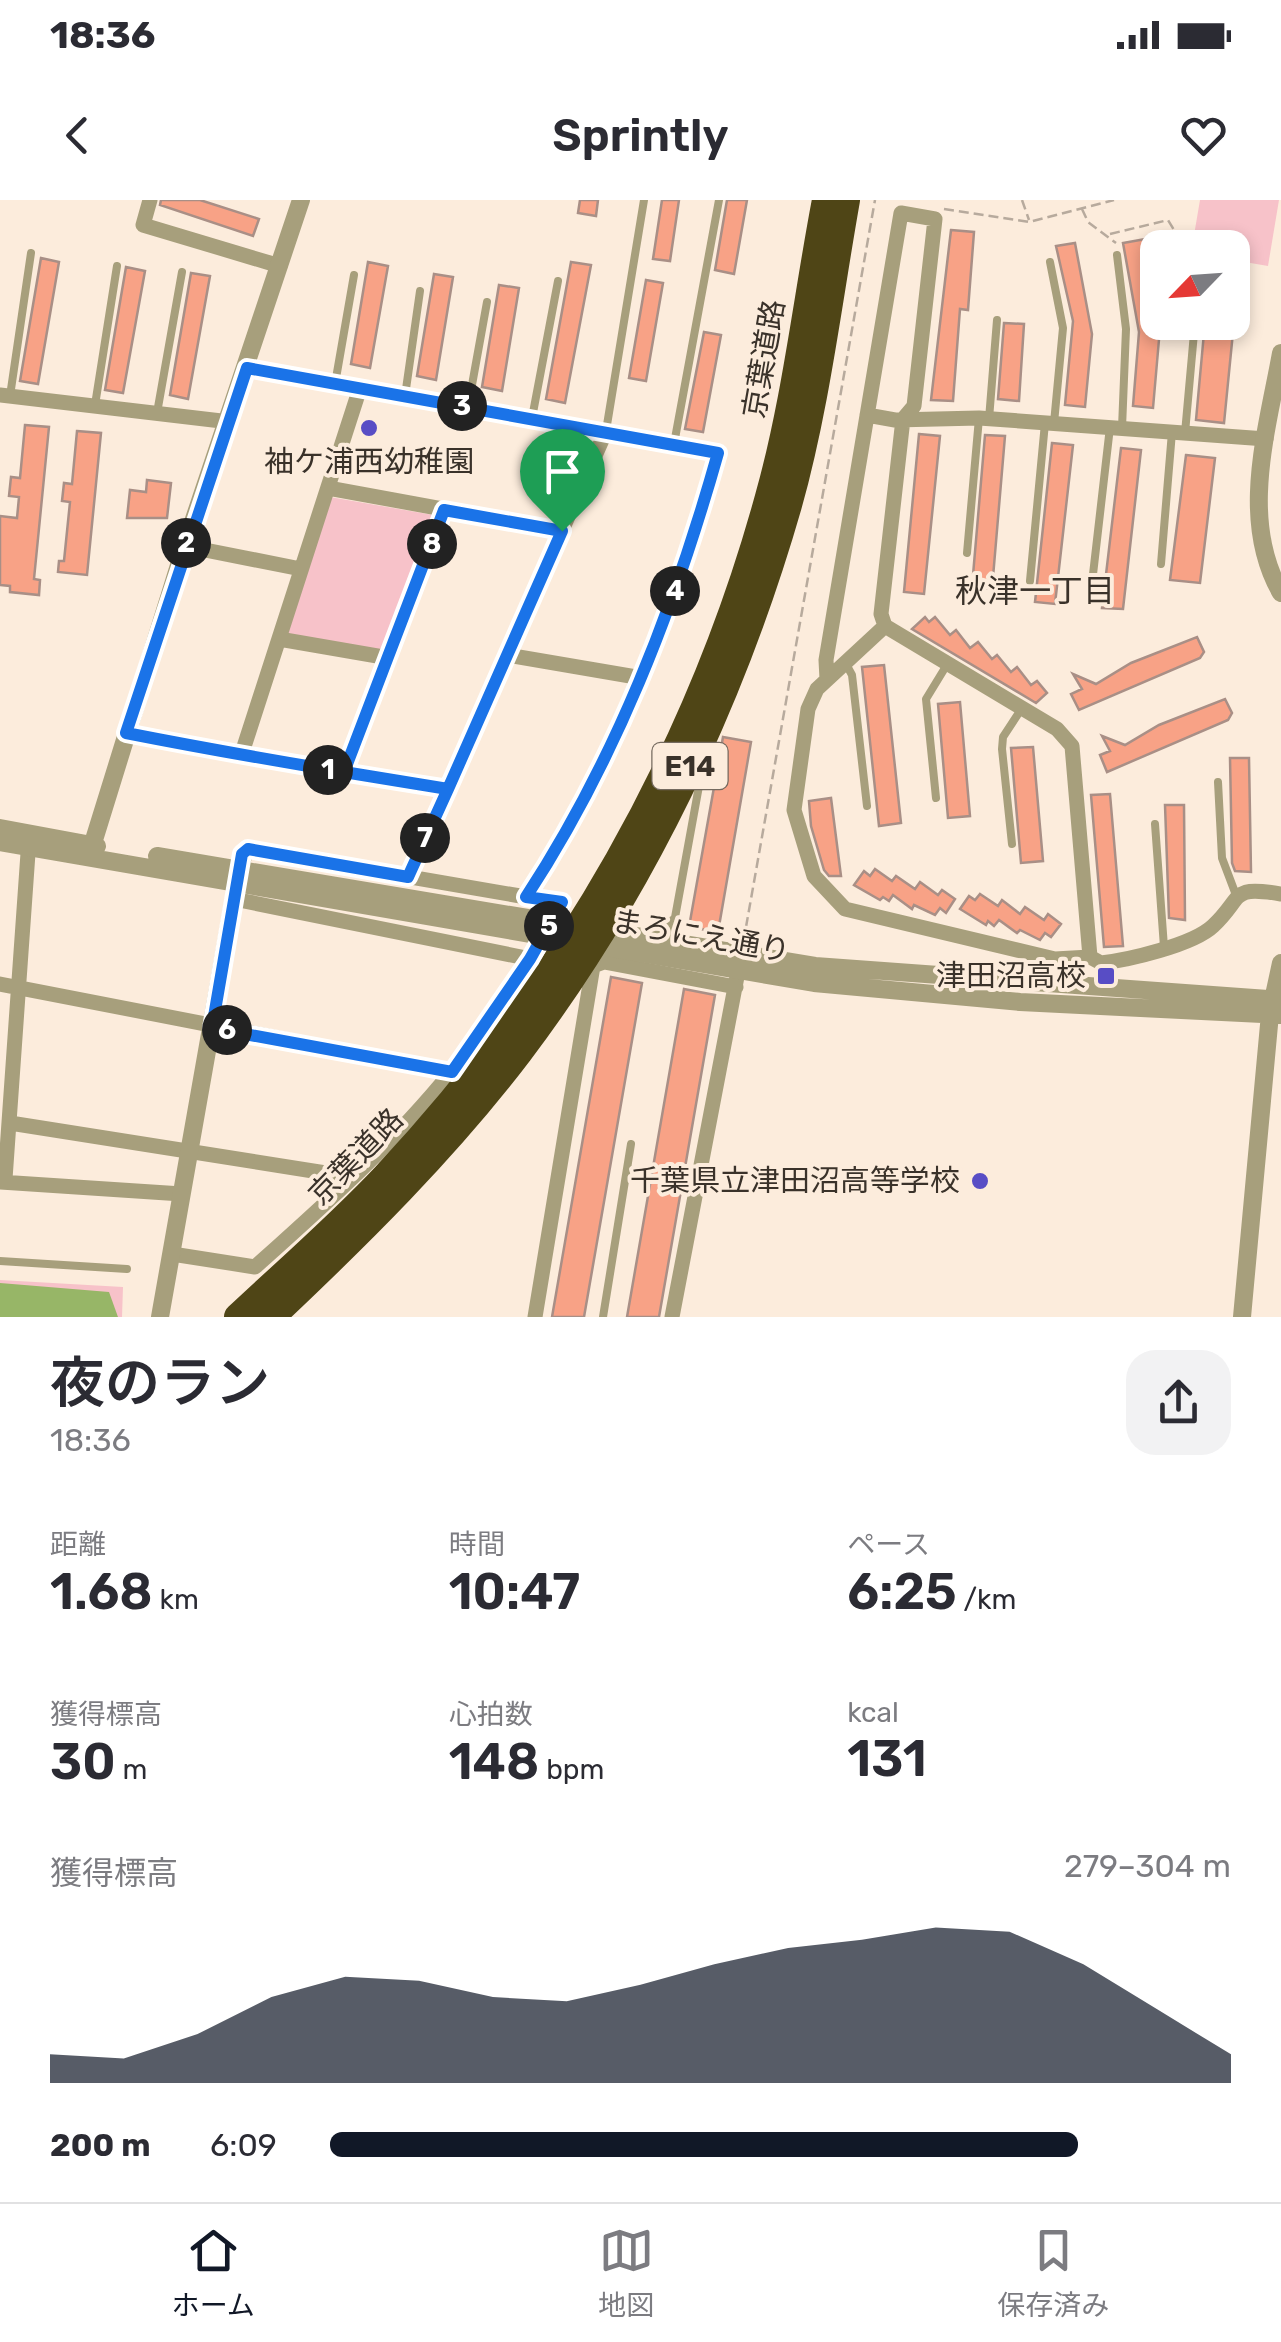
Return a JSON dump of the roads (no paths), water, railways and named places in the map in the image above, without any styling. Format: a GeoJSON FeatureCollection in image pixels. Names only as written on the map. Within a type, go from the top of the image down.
{"type":"FeatureCollection","features":[{"type":"Feature","properties":{"kind":"highway","name":"京葉道路"},"geometry":{"type":"LineString","coordinates":[[587,935],[661,784],[748,567],[784,433],[826,200]]}},
{"type":"Feature","properties":{"kind":"highway","name":"京葉道路"},"geometry":{"type":"LineString","coordinates":[[271,1317],[341,1236],[518,1053],[708,729],[741,646],[788,506],[805,436],[846,200]]}},
{"type":"Feature","properties":{"kind":"highway","name":"京葉道路"},"geometry":{"type":"LineString","coordinates":[[238,1317],[341,1236]]}},
{"type":"Feature","properties":{"kind":"street"},"geometry":{"type":"LineString","coordinates":[[150,200],[143,225],[280,266]]}},
{"type":"Feature","properties":{"kind":"street"},"geometry":{"type":"LineString","coordinates":[[90,851],[185,546],[230,422],[301,200]]}},
{"type":"Feature","properties":{"kind":"street"},"geometry":{"type":"LineString","coordinates":[[827,679],[826,660],[901,212],[935,219],[914,406],[903,419],[881,614],[885,626],[1056,729],[1072,746],[1090,957]]}},
{"type":"Feature","properties":{"kind":"street"},"geometry":{"type":"LineString","coordinates":[[1281,353],[1258,501],[1261,544],[1281,592]]}},
{"type":"Feature","properties":{"kind":"street"},"geometry":{"type":"LineString","coordinates":[[247,368],[718,453],[692,545],[642,678],[576,812],[526,897]]}},
{"type":"Feature","properties":{"kind":"street"},"geometry":{"type":"LineString","coordinates":[[241,756],[360,388]]}},
{"type":"Feature","properties":{"kind":"street"},"geometry":{"type":"LineString","coordinates":[[5,396],[230,422]]}},
{"type":"Feature","properties":{"kind":"street"},"geometry":{"type":"LineString","coordinates":[[867,415],[903,419],[984,418],[1266,439]]}},
{"type":"Feature","properties":{"kind":"street"},"geometry":{"type":"LineString","coordinates":[[408,877],[606,431]]}},
{"type":"Feature","properties":{"kind":"street"},"geometry":{"type":"LineString","coordinates":[[328,488],[562,531]]}},
{"type":"Feature","properties":{"kind":"street"},"geometry":{"type":"LineString","coordinates":[[344,772],[444,510]]}},
{"type":"Feature","properties":{"kind":"street"},"geometry":{"type":"LineString","coordinates":[[185,546],[301,569]]}},
{"type":"Feature","properties":{"kind":"street"},"geometry":{"type":"LineString","coordinates":[[885,626],[827,679],[808,709],[794,810],[814,876],[844,908],[1056,959],[1090,957],[1101,962],[1164,948],[1212,928],[1236,894],[1248,888],[1281,894]]}},
{"type":"Feature","properties":{"kind":"street"},"geometry":{"type":"LineString","coordinates":[[279,639],[389,658]]}},
{"type":"Feature","properties":{"kind":"street"},"geometry":{"type":"LineString","coordinates":[[506,655],[642,678]]}},
{"type":"Feature","properties":{"kind":"street"},"geometry":{"type":"LineString","coordinates":[[126,733],[448,789]]}},
{"type":"Feature","properties":{"kind":"street","name":"まろにえ通り"},"geometry":{"type":"LineString","coordinates":[[0,828],[29,840],[237,884],[587,935],[815,966],[1276,1007]]}},
{"type":"Feature","properties":{"kind":"street"},"geometry":{"type":"LineString","coordinates":[[29,840],[8,986],[6,1094],[10,1123],[3,1180],[182,1194]]}},
{"type":"Feature","properties":{"kind":"street","name":"まろにえ通り"},"geometry":{"type":"LineString","coordinates":[[0,842],[29,840]]}},
{"type":"Feature","properties":{"kind":"street"},"geometry":{"type":"LineString","coordinates":[[160,1317],[237,884],[248,849],[562,902],[530,959],[452,1072],[351,1177],[255,1267],[172,1254]]}},
{"type":"Feature","properties":{"kind":"street"},"geometry":{"type":"LineString","coordinates":[[237,884],[530,959]]}},
{"type":"Feature","properties":{"kind":"street"},"geometry":{"type":"LineString","coordinates":[[666,974],[674,923]]}},
{"type":"Feature","properties":{"kind":"street"},"geometry":{"type":"LineString","coordinates":[[672,1317],[744,940]]}},
{"type":"Feature","properties":{"kind":"street"},"geometry":{"type":"LineString","coordinates":[[534,1317],[594,966],[604,962],[736,987]]}},
{"type":"Feature","properties":{"kind":"street"},"geometry":{"type":"LineString","coordinates":[[1242,1317],[1273,1082],[1281,963]]}},
{"type":"Feature","properties":{"kind":"street"},"geometry":{"type":"LineString","coordinates":[[8,986],[452,1072]]}},
{"type":"Feature","properties":{"kind":"street"},"geometry":{"type":"LineString","coordinates":[[10,1123],[351,1177]]}},
{"type":"Feature","properties":{"kind":"lane"},"geometry":{"type":"LineString","coordinates":[[606,431],[644,200]]}},
{"type":"Feature","properties":{"kind":"lane"},"geometry":{"type":"LineString","coordinates":[[674,444],[719,200]]}},
{"type":"Feature","properties":{"kind":"lane"},"geometry":{"type":"LineString","coordinates":[[5,396],[31,253]]}},
{"type":"Feature","properties":{"kind":"lane"},"geometry":{"type":"LineString","coordinates":[[1092,582],[1116,428],[1126,328],[1117,255]]}},
{"type":"Feature","properties":{"kind":"lane"},"geometry":{"type":"LineString","coordinates":[[1030,580],[1064,328],[1050,262]]}},
{"type":"Feature","properties":{"kind":"lane"},"geometry":{"type":"LineString","coordinates":[[95,405],[117,266]]}},
{"type":"Feature","properties":{"kind":"lane"},"geometry":{"type":"LineString","coordinates":[[156,412],[182,272]]}},
{"type":"Feature","properties":{"kind":"lane"},"geometry":{"type":"LineString","coordinates":[[335,384],[354,275]]}},
{"type":"Feature","properties":{"kind":"lane"},"geometry":{"type":"LineString","coordinates":[[532,418],[558,281]]}},
{"type":"Feature","properties":{"kind":"lane"},"geometry":{"type":"LineString","coordinates":[[405,396],[420,291]]}},
{"type":"Feature","properties":{"kind":"lane"},"geometry":{"type":"LineString","coordinates":[[468,407],[487,302]]}},
{"type":"Feature","properties":{"kind":"lane"},"geometry":{"type":"LineString","coordinates":[[967,553],[997,320]]}},
{"type":"Feature","properties":{"kind":"lane"},"geometry":{"type":"LineString","coordinates":[[1161,564],[1192,340]]}},
{"type":"Feature","properties":{"kind":"lane"},"geometry":{"type":"LineString","coordinates":[[936,798],[926,699],[948,663]]}},
{"type":"Feature","properties":{"kind":"lane"},"geometry":{"type":"LineString","coordinates":[[846,664],[852,674],[867,806]]}},
{"type":"Feature","properties":{"kind":"lane"},"geometry":{"type":"LineString","coordinates":[[1012,844],[1002,749],[1003,737],[1022,708]]}},
{"type":"Feature","properties":{"kind":"lane"},"geometry":{"type":"LineString","coordinates":[[1218,782],[1222,858],[1236,894]]}},
{"type":"Feature","properties":{"kind":"lane"},"geometry":{"type":"LineString","coordinates":[[674,923],[699,786]]}},
{"type":"Feature","properties":{"kind":"lane"},"geometry":{"type":"LineString","coordinates":[[1155,824],[1164,948]]}},
{"type":"Feature","properties":{"kind":"lane"},"geometry":{"type":"LineString","coordinates":[[603,1317],[631,1144]]}},
{"type":"Feature","properties":{"kind":"lane"},"geometry":{"type":"LineString","coordinates":[[0,1261],[127,1269]]}},
{"type":"Feature","properties":{"kind":"place","name":"袖ケ浦西幼稚園"},"geometry":{"type":"Point","coordinates":[369,428]}},
{"type":"Feature","properties":{"kind":"place","name":"津田沼高校"},"geometry":{"type":"Point","coordinates":[1106,976]}},
{"type":"Feature","properties":{"kind":"place","name":"千葉県立津田沼高等学校"},"geometry":{"type":"Point","coordinates":[980,1181]}},
{"type":"Feature","properties":{"kind":"district","name":"秋津一丁目"},"geometry":{"type":"Point","coordinates":[1035,591]}}]}
